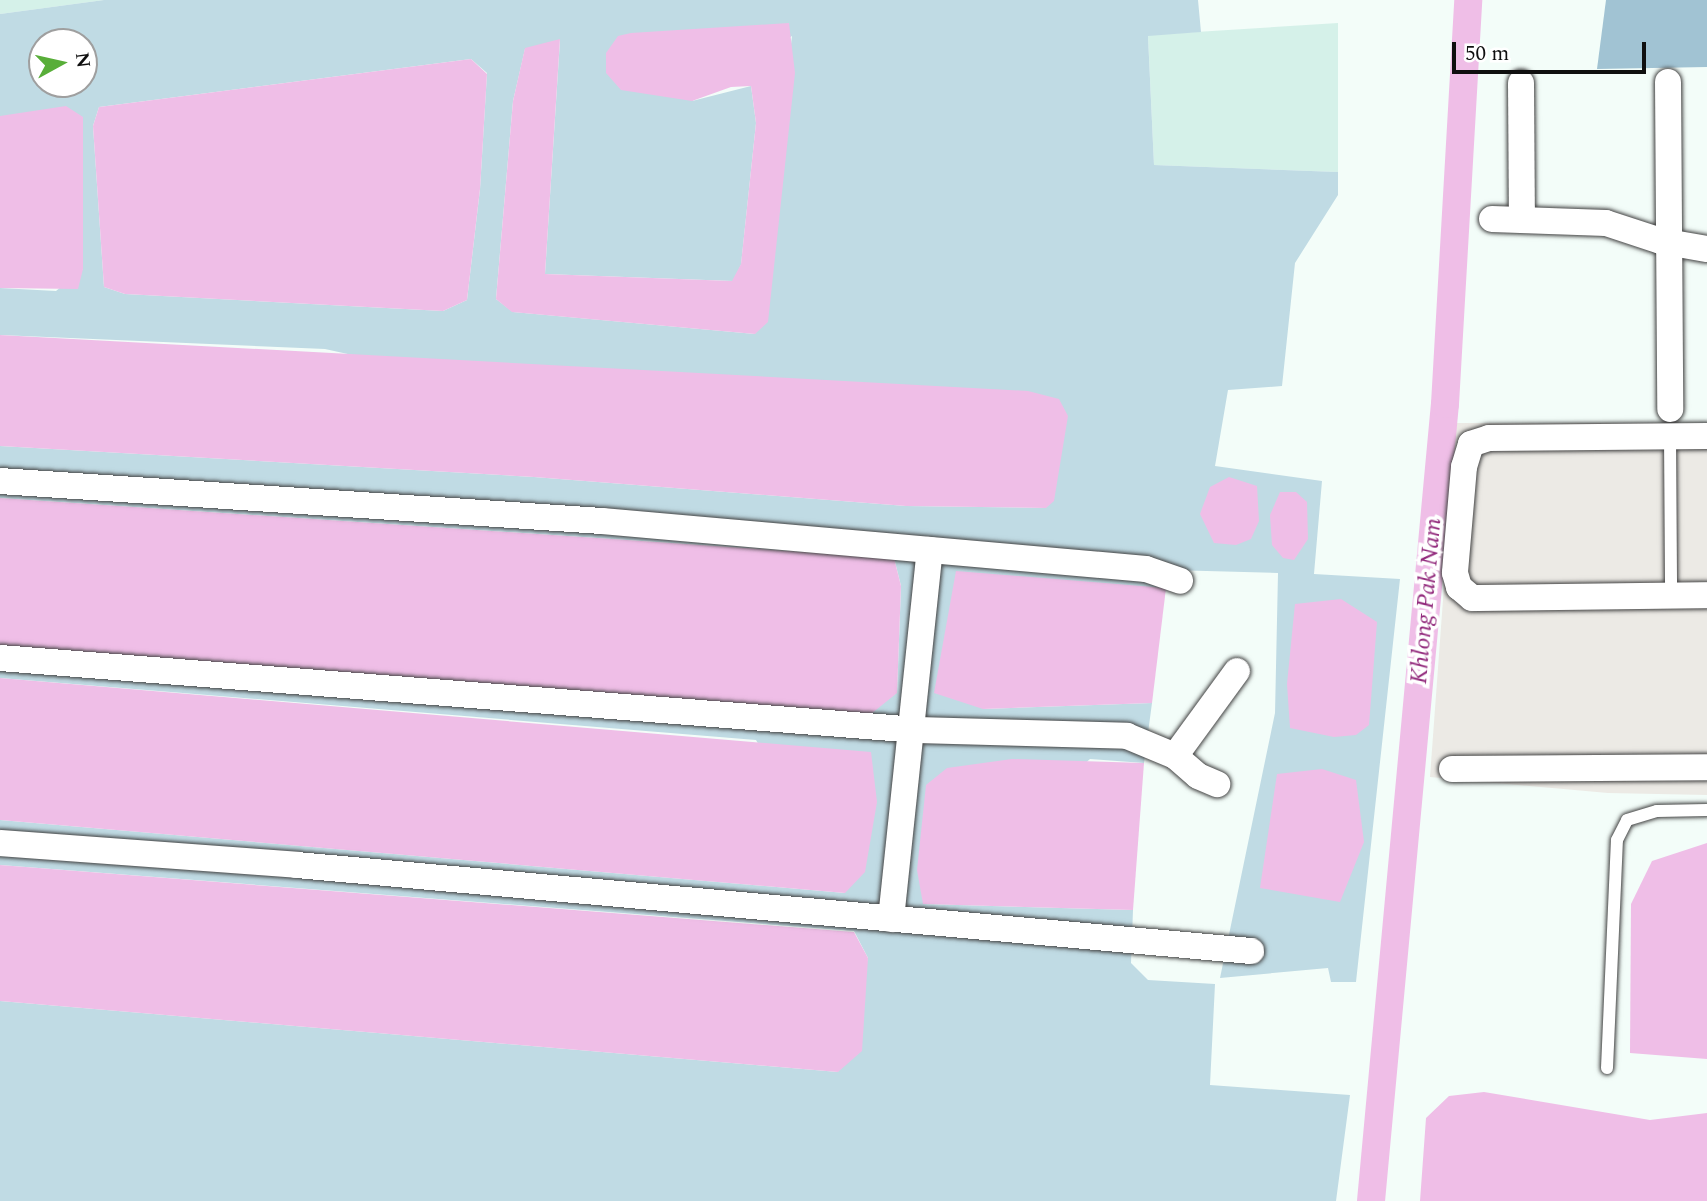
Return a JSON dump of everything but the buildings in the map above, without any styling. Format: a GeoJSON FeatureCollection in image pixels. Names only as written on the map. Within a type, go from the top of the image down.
{"type":"FeatureCollection","features":[{"type":"Feature","properties":{"kind":"street"},"geometry":{"type":"LineString","coordinates":[[1668,82],[1670,409]]}},
{"type":"Feature","properties":{"kind":"street"},"geometry":{"type":"LineString","coordinates":[[1521,83],[1521,219]]}},
{"type":"Feature","properties":{"kind":"street"},"geometry":{"type":"LineString","coordinates":[[1492,219],[1606,223],[1669,243],[1707,249]]}},
{"type":"Feature","properties":{"kind":"street"},"geometry":{"type":"LineString","coordinates":[[1707,436],[1489,438],[1471,444],[1464,467],[1455,573],[1460,587],[1472,598],[1707,596]]}},
{"type":"Feature","properties":{"kind":"street"},"geometry":{"type":"LineString","coordinates":[[0,481],[601,521],[1146,569],[1180,581]]}},
{"type":"Feature","properties":{"kind":"street"},"geometry":{"type":"LineString","coordinates":[[891,919],[930,550]]}},
{"type":"Feature","properties":{"kind":"street"},"geometry":{"type":"LineString","coordinates":[[0,658],[911,730],[1127,736],[1175,756],[1198,776],[1217,784]]}},
{"type":"Feature","properties":{"kind":"street"},"geometry":{"type":"LineString","coordinates":[[1175,756],[1237,671]]}},
{"type":"Feature","properties":{"kind":"street"},"geometry":{"type":"LineString","coordinates":[[1452,769],[1707,767]]}},
{"type":"Feature","properties":{"kind":"street"},"geometry":{"type":"LineString","coordinates":[[0,843],[297,865],[1251,951]]}},
{"type":"Feature","properties":{"kind":"lane"},"geometry":{"type":"LineString","coordinates":[[1670,436],[1671,596]]}},
{"type":"Feature","properties":{"kind":"lane"},"geometry":{"type":"LineString","coordinates":[[1607,1068],[1618,840],[1626,820],[1657,811],[1707,810]]}},
{"type":"Feature","properties":{"kind":"shaded area"},"geometry":{"type":"Polygon","coordinates":[[[104,0],[1198,0],[1201,32],[1148,36],[1154,165],[1338,172],[1338,195],[1295,263],[1282,386],[1228,390],[1215,466],[1322,481],[1314,574],[1400,579],[1356,982],[1331,982],[1328,968],[1220,978],[1275,713],[1278,573],[1169,570],[1166,588],[983,709],[1152,703],[1144,763],[1090,759],[923,904],[1133,910],[1131,963],[1148,980],[1215,984],[1210,1085],[1350,1095],[1336,1201],[0,1201],[0,1001],[838,1072],[868,958],[854,931],[0,865],[0,820],[845,893],[756,740],[0,678],[0,646],[897,693],[901,586],[894,558],[0,498],[0,446],[534,477],[906,506],[1046,508],[325,349],[0,335],[0,288],[56,291],[83,269],[83,117],[0,116],[0,14],[104,0]],[[792,36],[692,101],[751,86],[756,123],[741,265],[733,281],[545,274],[560,40],[525,49],[513,101],[496,299],[513,312],[755,334],[792,36]],[[471,59],[99,107],[93,126],[104,287],[125,294],[443,311],[467,300],[480,189],[487,73],[471,59]]]}},
{"type":"Feature","properties":{"kind":"shaded area"},"geometry":{"type":"Polygon","coordinates":[[[1606,0],[1707,0],[1707,67],[1597,69],[1606,0]]]}},
{"type":"Feature","properties":{"kind":"shaded area"},"geometry":{"type":"Polygon","coordinates":[[[789,23],[795,73],[768,322],[755,334],[512,312],[496,299],[513,101],[525,48],[560,39],[545,274],[732,281],[741,264],[756,123],[751,86],[731,87],[692,101],[621,90],[606,73],[606,53],[618,36],[631,33],[789,23]]]}},
{"type":"Feature","properties":{"kind":"shaded area"},"geometry":{"type":"Polygon","coordinates":[[[471,59],[487,74],[480,189],[467,300],[443,311],[125,294],[104,287],[93,126],[99,107],[471,59]]]}},
{"type":"Feature","properties":{"kind":"shaded area"},"geometry":{"type":"Polygon","coordinates":[[[66,106],[83,117],[83,269],[78,289],[0,288],[0,116],[66,106]]]}},
{"type":"Feature","properties":{"kind":"shaded area"},"geometry":{"type":"Polygon","coordinates":[[[0,335],[1028,391],[1059,399],[1068,416],[1054,501],[1046,508],[906,506],[534,477],[0,446],[0,335]]]}},
{"type":"Feature","properties":{"kind":"shaded area"},"geometry":{"type":"Polygon","coordinates":[[[1456,423],[1707,423],[1707,795],[1608,793],[1430,777],[1456,423]]]}},
{"type":"Feature","properties":{"kind":"shaded area"},"geometry":{"type":"Polygon","coordinates":[[[1229,477],[1257,486],[1259,521],[1251,539],[1236,545],[1214,543],[1200,514],[1210,487],[1229,477]]]}},
{"type":"Feature","properties":{"kind":"shaded area"},"geometry":{"type":"Polygon","coordinates":[[[1280,492],[1296,492],[1307,502],[1308,539],[1294,560],[1283,558],[1272,545],[1270,515],[1280,492]]]}},
{"type":"Feature","properties":{"kind":"shaded area"},"geometry":{"type":"Polygon","coordinates":[[[0,498],[894,558],[901,586],[897,693],[871,714],[0,646],[0,498]]]}},
{"type":"Feature","properties":{"kind":"shaded area"},"geometry":{"type":"Polygon","coordinates":[[[956,571],[1166,588],[1152,703],[983,709],[934,693],[956,571]]]}},
{"type":"Feature","properties":{"kind":"shaded area"},"geometry":{"type":"Polygon","coordinates":[[[1341,599],[1377,622],[1369,725],[1356,735],[1334,737],[1290,728],[1287,684],[1295,604],[1341,599]]]}},
{"type":"Feature","properties":{"kind":"shaded area"},"geometry":{"type":"Polygon","coordinates":[[[0,678],[871,752],[877,802],[865,872],[845,893],[0,820],[0,678]]]}},
{"type":"Feature","properties":{"kind":"shaded area"},"geometry":{"type":"Polygon","coordinates":[[[1012,759],[1144,763],[1133,910],[923,904],[917,870],[926,785],[947,768],[1012,759]]]}},
{"type":"Feature","properties":{"kind":"shaded area"},"geometry":{"type":"Polygon","coordinates":[[[1322,769],[1356,780],[1364,842],[1340,902],[1260,888],[1277,774],[1322,769]]]}},
{"type":"Feature","properties":{"kind":"shaded area"},"geometry":{"type":"Polygon","coordinates":[[[1707,843],[1707,1059],[1630,1053],[1631,904],[1652,861],[1707,843]]]}},
{"type":"Feature","properties":{"kind":"shaded area"},"geometry":{"type":"Polygon","coordinates":[[[0,865],[854,932],[868,958],[862,1051],[838,1072],[0,1001],[0,865]]]}},
{"type":"Feature","properties":{"kind":"shaded area"},"geometry":{"type":"Polygon","coordinates":[[[1484,1092],[1650,1120],[1707,1113],[1707,1201],[1420,1201],[1426,1118],[1449,1096],[1484,1092]]]}},
{"type":"Feature","properties":{"kind":"green space"},"geometry":{"type":"Polygon","coordinates":[[[0,0],[104,0],[0,14],[0,0]]]}},
{"type":"Feature","properties":{"kind":"green space"},"geometry":{"type":"Polygon","coordinates":[[[1338,23],[1338,172],[1154,165],[1148,35],[1338,23]]]}},
{"type":"Feature","properties":{"kind":"waterway","name":"Khlong Pak Nam"},"geometry":{"type":"LineString","coordinates":[[1371,1201],[1445,404],[1468,0]]}}]}
